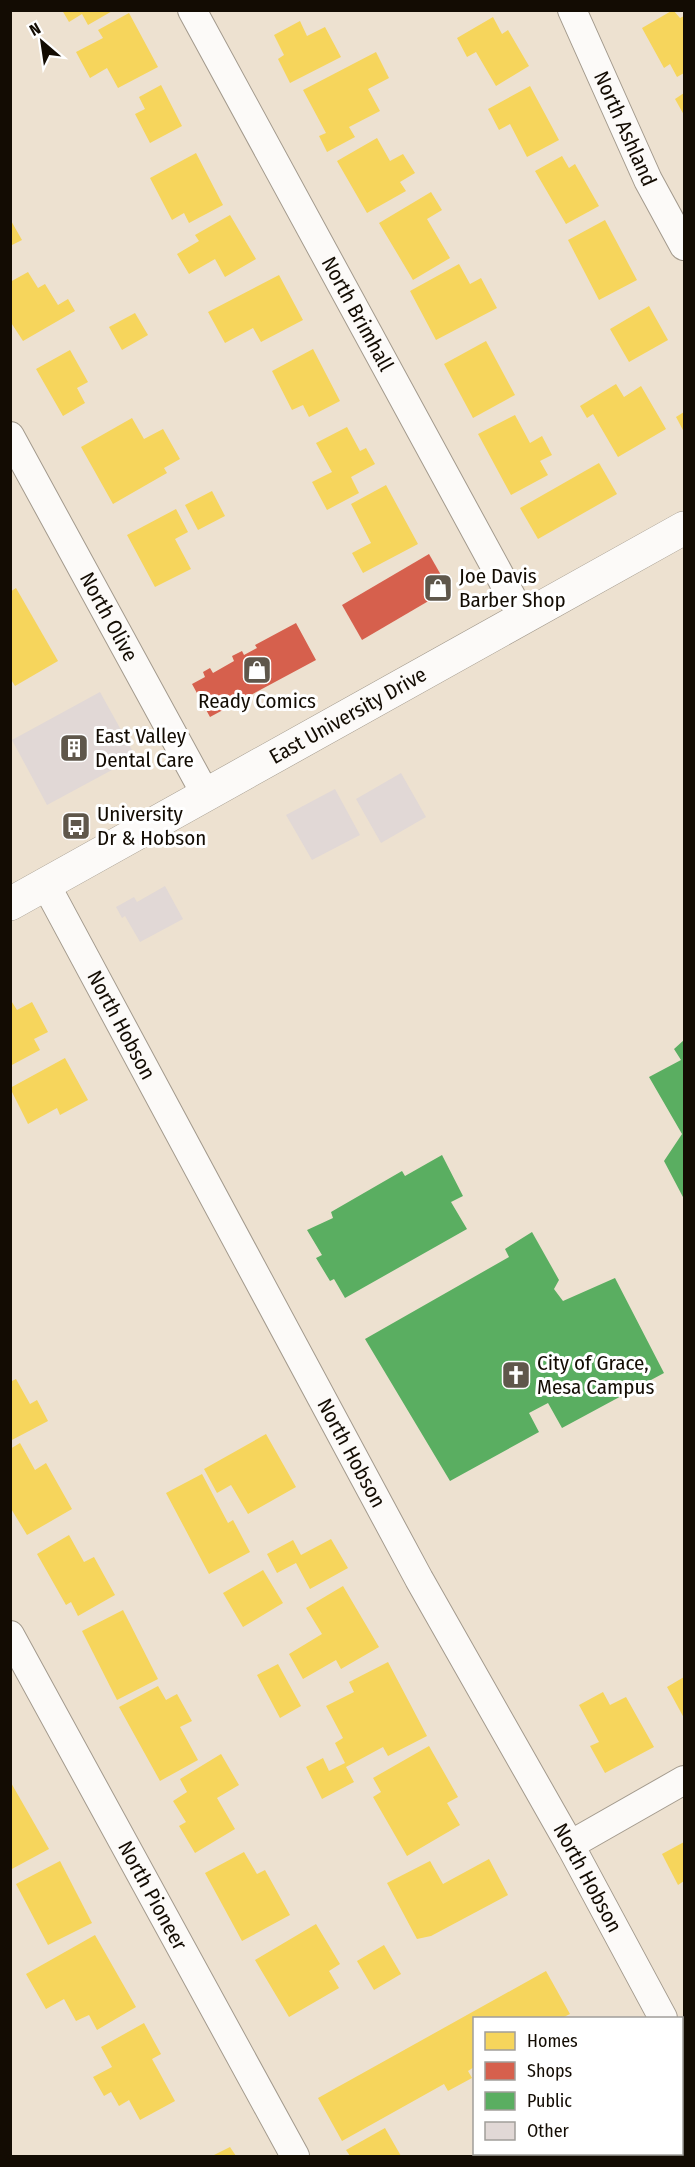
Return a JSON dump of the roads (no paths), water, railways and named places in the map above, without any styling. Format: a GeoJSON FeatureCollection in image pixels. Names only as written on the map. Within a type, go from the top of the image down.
{"type":"FeatureCollection","features":[{"type":"Feature","properties":{"kind":"main road","name":"East University Drive"},"geometry":{"type":"LineString","coordinates":[[11,903],[684,528]]}},
{"type":"Feature","properties":{"kind":"street","name":"North Brimhall"},"geometry":{"type":"LineString","coordinates":[[192,10],[522,618]]}},
{"type":"Feature","properties":{"kind":"street","name":"North Ashland"},"geometry":{"type":"LineString","coordinates":[[572,10],[648,180],[684,246]]}},
{"type":"Feature","properties":{"kind":"street","name":"North Olive"},"geometry":{"type":"LineString","coordinates":[[10,436],[206,795]]}},
{"type":"Feature","properties":{"kind":"street","name":"North Hobson"},"geometry":{"type":"LineString","coordinates":[[46,885],[419,1579],[570,1845],[662,2017]]}},
{"type":"Feature","properties":{"kind":"street","name":"North Pioneer"},"geometry":{"type":"LineString","coordinates":[[10,1635],[295,2157]]}},
{"type":"Feature","properties":{"kind":"street"},"geometry":{"type":"LineString","coordinates":[[570,1845],[684,1780]]}},
{"type":"Feature","properties":{"kind":"place","name":"Joe Davis Barber Shop"},"geometry":{"type":"Point","coordinates":[438,588]}},
{"type":"Feature","properties":{"kind":"place","name":"Ready Comics"},"geometry":{"type":"Point","coordinates":[257,670]}},
{"type":"Feature","properties":{"kind":"place","name":"East Valley Dental Care"},"geometry":{"type":"Point","coordinates":[74,748]}},
{"type":"Feature","properties":{"kind":"place","name":"University Dr & Hobson"},"geometry":{"type":"Point","coordinates":[76,826]}},
{"type":"Feature","properties":{"kind":"place","name":"City of Grace, Mesa Campus"},"geometry":{"type":"Point","coordinates":[516,1375]}}]}
